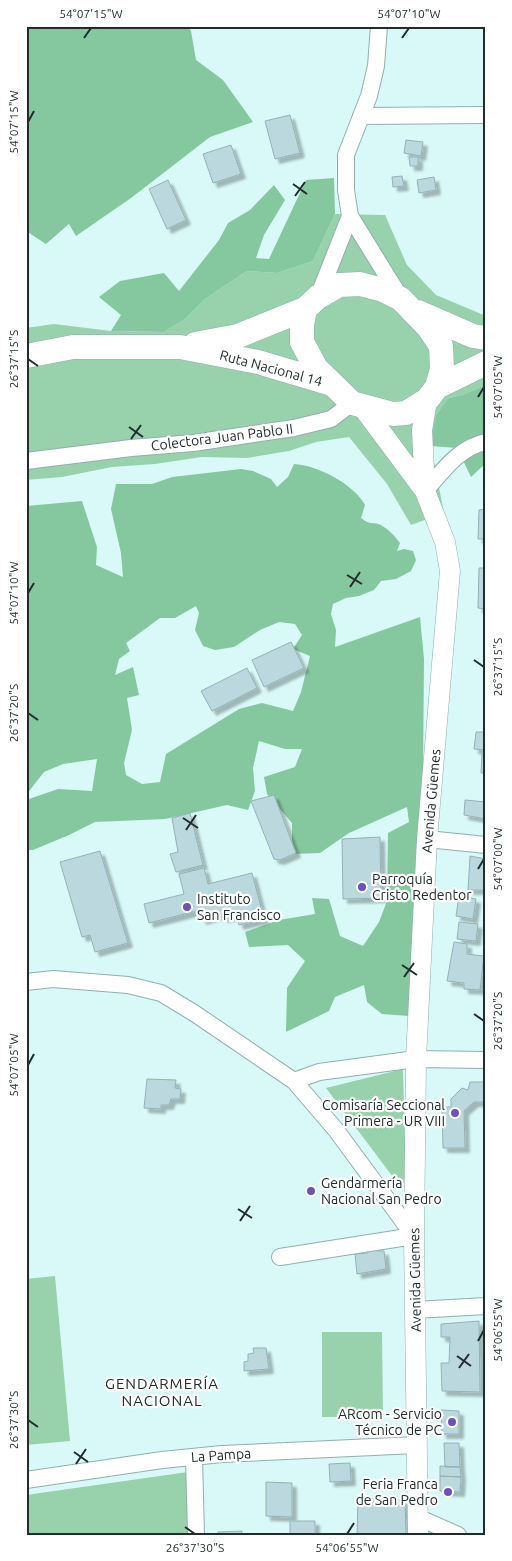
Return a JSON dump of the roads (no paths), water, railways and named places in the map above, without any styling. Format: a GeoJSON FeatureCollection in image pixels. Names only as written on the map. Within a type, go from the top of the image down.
{"type":"FeatureCollection","features":[{"type":"Feature","properties":{"kind":"highway"},"geometry":{"type":"LineString","coordinates":[[486,338],[473,336],[407,305],[383,290],[360,284],[339,285],[311,303],[302,324],[302,342],[316,368],[332,384],[357,404],[393,414],[406,413],[432,393],[486,363]]}},
{"type":"Feature","properties":{"kind":"highway","name":"Ruta Nacional 14"},"geometry":{"type":"LineString","coordinates":[[26,356],[73,347],[180,347],[238,336],[311,303]]}},
{"type":"Feature","properties":{"kind":"highway"},"geometry":{"type":"LineString","coordinates":[[407,305],[429,328],[441,346],[442,369],[432,393]]}},
{"type":"Feature","properties":{"kind":"highway","name":"Ruta Nacional 14"},"geometry":{"type":"LineString","coordinates":[[180,347],[258,362],[332,384]]}},
{"type":"Feature","properties":{"kind":"main road","name":"Avenida Güemes"},"geometry":{"type":"LineString","coordinates":[[425,491],[422,430],[432,393]]}},
{"type":"Feature","properties":{"kind":"main road","name":"Avenida Güemes"},"geometry":{"type":"LineString","coordinates":[[357,404],[425,491],[445,542],[450,571],[427,838],[416,1059],[414,1236],[417,1526]]}},
{"type":"Feature","properties":{"kind":"street"},"geometry":{"type":"LineString","coordinates":[[379,26],[376,66],[370,96],[346,155],[346,190],[350,216],[407,305]]}},
{"type":"Feature","properties":{"kind":"street"},"geometry":{"type":"LineString","coordinates":[[361,116],[486,115]]}},
{"type":"Feature","properties":{"kind":"street"},"geometry":{"type":"LineString","coordinates":[[311,303],[350,216]]}},
{"type":"Feature","properties":{"kind":"street","name":"Colectora Juan Pablo II"},"geometry":{"type":"LineString","coordinates":[[26,461],[131,448],[193,443],[294,428],[331,419],[357,404]]}},
{"type":"Feature","properties":{"kind":"street"},"geometry":{"type":"LineString","coordinates":[[425,491],[455,456],[480,443],[486,442]]}},
{"type":"Feature","properties":{"kind":"street"},"geometry":{"type":"LineString","coordinates":[[427,838],[486,844]]}},
{"type":"Feature","properties":{"kind":"street"},"geometry":{"type":"LineString","coordinates":[[26,982],[53,979],[128,985],[160,993],[194,1013],[294,1082],[336,1130],[414,1236],[280,1258]]}},
{"type":"Feature","properties":{"kind":"street"},"geometry":{"type":"LineString","coordinates":[[294,1082],[320,1072],[416,1059],[486,1060]]}},
{"type":"Feature","properties":{"kind":"street"},"geometry":{"type":"LineString","coordinates":[[415,1310],[486,1306]]}},
{"type":"Feature","properties":{"kind":"street","name":"La Pampa"},"geometry":{"type":"LineString","coordinates":[[26,1480],[194,1457],[417,1445]]}},
{"type":"Feature","properties":{"kind":"street"},"geometry":{"type":"LineString","coordinates":[[194,1457],[196,1535]]}},
{"type":"Feature","properties":{"kind":"street"},"geometry":{"type":"LineString","coordinates":[[417,1526],[458,1535]]}},
{"type":"Feature","properties":{"kind":"place","name":"Parroquía Cristo Redentor"},"geometry":{"type":"Point","coordinates":[362,887]}},
{"type":"Feature","properties":{"kind":"place","name":"Instituto San Francisco"},"geometry":{"type":"Point","coordinates":[187,907]}},
{"type":"Feature","properties":{"kind":"place","name":"Comisaría Seccional Primera - UR VIII"},"geometry":{"type":"Point","coordinates":[455,1113]}},
{"type":"Feature","properties":{"kind":"place","name":"Gendarmería Nacional San Pedro"},"geometry":{"type":"Point","coordinates":[311,1191]}},
{"type":"Feature","properties":{"kind":"place","name":"ARcom - Servicio Técnico de PC"},"geometry":{"type":"Point","coordinates":[452,1422]}},
{"type":"Feature","properties":{"kind":"place","name":"Feria Franca de San Pedro"},"geometry":{"type":"Point","coordinates":[448,1492]}},
{"type":"Feature","properties":{"kind":"district","name":"GENDARMERÍA NACIONAL"},"geometry":{"type":"Point","coordinates":[162,1392]}}]}
